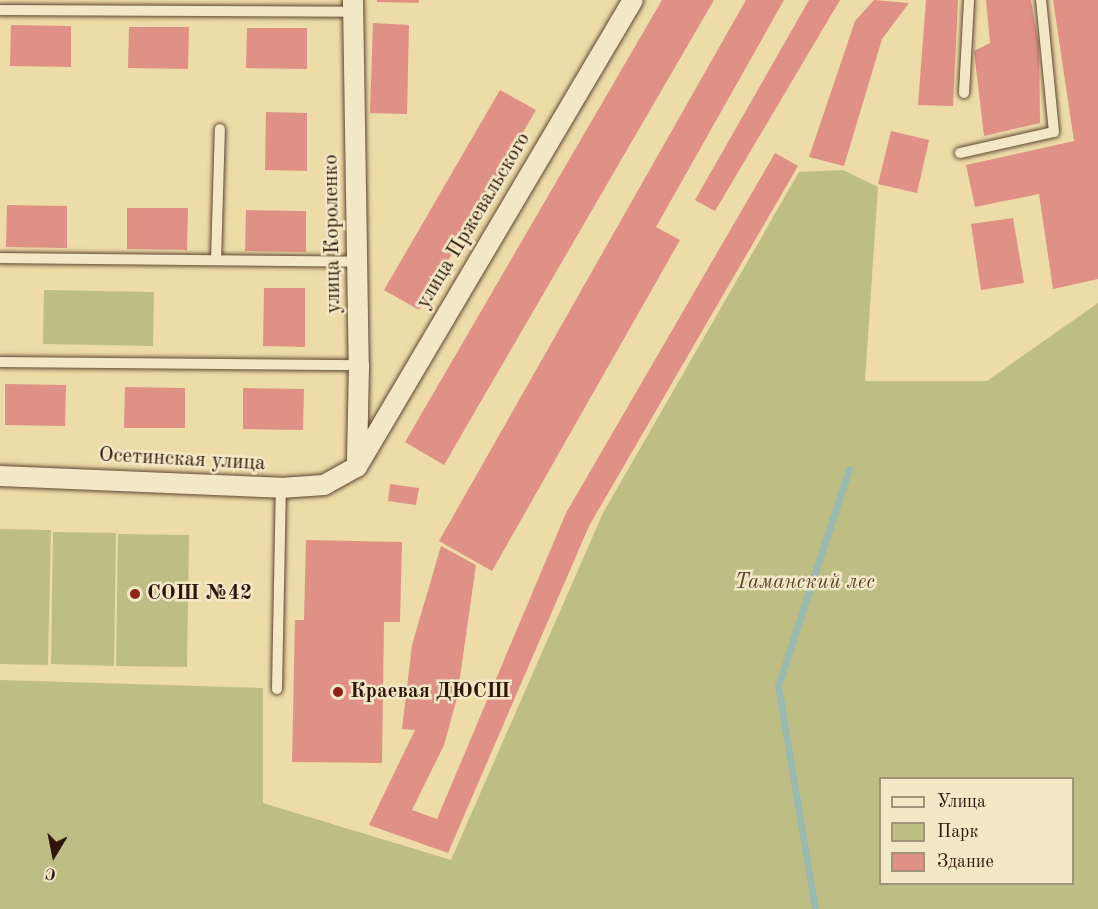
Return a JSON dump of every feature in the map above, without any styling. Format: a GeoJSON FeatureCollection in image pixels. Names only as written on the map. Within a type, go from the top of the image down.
{"type":"FeatureCollection","features":[{"type":"Feature","properties":{"kind":"street","name":"улица Пржевальского"},"geometry":{"type":"LineString","coordinates":[[357,467],[633,0]]}},
{"type":"Feature","properties":{"kind":"street","name":"улица Короленко"},"geometry":{"type":"LineString","coordinates":[[353,6],[359,365],[357,467]]}},
{"type":"Feature","properties":{"kind":"street","name":"Осетинская улица"},"geometry":{"type":"LineString","coordinates":[[0,476],[281,488],[324,485],[357,467]]}},
{"type":"Feature","properties":{"kind":"lane"},"geometry":{"type":"LineString","coordinates":[[964,93],[969,0]]}},
{"type":"Feature","properties":{"kind":"lane"},"geometry":{"type":"LineString","coordinates":[[960,153],[1054,132],[1041,0]]}},
{"type":"Feature","properties":{"kind":"lane"},"geometry":{"type":"LineString","coordinates":[[0,10],[353,6]]}},
{"type":"Feature","properties":{"kind":"lane"},"geometry":{"type":"LineString","coordinates":[[216,260],[220,129]]}},
{"type":"Feature","properties":{"kind":"lane"},"geometry":{"type":"LineString","coordinates":[[0,258],[357,262]]}},
{"type":"Feature","properties":{"kind":"lane"},"geometry":{"type":"LineString","coordinates":[[0,362],[359,365]]}},
{"type":"Feature","properties":{"kind":"lane"},"geometry":{"type":"LineString","coordinates":[[277,689],[281,488]]}},
{"type":"Feature","properties":{"kind":"green space","name":"Таманский лес"},"geometry":{"type":"Polygon","coordinates":[[[843,170],[878,187],[865,381],[987,381],[1098,303],[1098,909],[0,909],[0,680],[263,688],[263,803],[451,860],[603,513],[799,172],[843,170]]]}},
{"type":"Feature","properties":{"kind":"green space"},"geometry":{"type":"Polygon","coordinates":[[[44,290],[154,292],[153,346],[43,344],[44,290]]]}},
{"type":"Feature","properties":{"kind":"green space"},"geometry":{"type":"Polygon","coordinates":[[[0,529],[51,530],[48,665],[0,664],[0,529]]]}},
{"type":"Feature","properties":{"kind":"green space"},"geometry":{"type":"Polygon","coordinates":[[[53,532],[116,533],[114,666],[51,664],[53,532]]]}},
{"type":"Feature","properties":{"kind":"green space"},"geometry":{"type":"Polygon","coordinates":[[[118,534],[189,535],[187,667],[116,666],[118,534]]]}},
{"type":"Feature","properties":{"kind":"building"},"geometry":{"type":"Polygon","coordinates":[[[377,0],[419,0],[418,3],[377,2],[377,0]]]}},
{"type":"Feature","properties":{"kind":"building"},"geometry":{"type":"Polygon","coordinates":[[[662,0],[714,0],[444,465],[405,442],[662,0]]]}},
{"type":"Feature","properties":{"kind":"building"},"geometry":{"type":"Polygon","coordinates":[[[746,0],[784,0],[656,227],[680,240],[492,571],[439,541],[746,0]]]}},
{"type":"Feature","properties":{"kind":"building"},"geometry":{"type":"Polygon","coordinates":[[[809,0],[840,0],[715,211],[695,200],[809,0]]]}},
{"type":"Feature","properties":{"kind":"building"},"geometry":{"type":"Polygon","coordinates":[[[874,0],[909,3],[882,39],[844,166],[809,157],[855,21],[874,0]]]}},
{"type":"Feature","properties":{"kind":"building"},"geometry":{"type":"Polygon","coordinates":[[[926,0],[958,0],[953,106],[918,105],[926,0]]]}},
{"type":"Feature","properties":{"kind":"building"},"geometry":{"type":"Polygon","coordinates":[[[986,0],[1031,0],[1039,44],[1040,123],[984,136],[974,51],[990,43],[986,0]]]}},
{"type":"Feature","properties":{"kind":"building"},"geometry":{"type":"Polygon","coordinates":[[[1053,0],[1098,0],[1098,279],[1053,289],[1039,194],[975,207],[966,165],[1074,141],[1053,0]]]}},
{"type":"Feature","properties":{"kind":"building"},"geometry":{"type":"Polygon","coordinates":[[[373,23],[409,25],[407,114],[370,113],[373,23]]]}},
{"type":"Feature","properties":{"kind":"building"},"geometry":{"type":"Polygon","coordinates":[[[11,25],[71,26],[71,67],[10,66],[11,25]]]}},
{"type":"Feature","properties":{"kind":"building"},"geometry":{"type":"Polygon","coordinates":[[[129,27],[189,27],[188,69],[128,68],[129,27]]]}},
{"type":"Feature","properties":{"kind":"building"},"geometry":{"type":"Polygon","coordinates":[[[247,28],[307,28],[307,69],[246,68],[247,28]]]}},
{"type":"Feature","properties":{"kind":"building"},"geometry":{"type":"Polygon","coordinates":[[[500,90],[536,110],[419,310],[384,290],[500,90]]]}},
{"type":"Feature","properties":{"kind":"building"},"geometry":{"type":"Polygon","coordinates":[[[266,112],[307,113],[307,171],[265,170],[266,112]]]}},
{"type":"Feature","properties":{"kind":"building"},"geometry":{"type":"Polygon","coordinates":[[[891,131],[929,140],[917,193],[878,184],[891,131]]]}},
{"type":"Feature","properties":{"kind":"building"},"geometry":{"type":"Polygon","coordinates":[[[775,153],[798,166],[589,526],[448,853],[369,825],[415,730],[402,729],[412,645],[441,546],[476,565],[457,698],[444,745],[412,810],[437,819],[566,513],[775,153]]]}},
{"type":"Feature","properties":{"kind":"building"},"geometry":{"type":"Polygon","coordinates":[[[7,205],[67,206],[67,248],[6,247],[7,205]]]}},
{"type":"Feature","properties":{"kind":"building"},"geometry":{"type":"Polygon","coordinates":[[[127,208],[188,208],[187,250],[127,249],[127,208]]]}},
{"type":"Feature","properties":{"kind":"building"},"geometry":{"type":"Polygon","coordinates":[[[246,210],[306,211],[306,252],[245,251],[246,210]]]}},
{"type":"Feature","properties":{"kind":"building"},"geometry":{"type":"Polygon","coordinates":[[[1013,218],[1024,283],[981,290],[971,224],[1013,218]]]}},
{"type":"Feature","properties":{"kind":"building"},"geometry":{"type":"Polygon","coordinates":[[[264,288],[305,288],[305,347],[263,346],[264,288]]]}},
{"type":"Feature","properties":{"kind":"building"},"geometry":{"type":"Polygon","coordinates":[[[5,384],[66,385],[65,426],[5,425],[5,384]]]}},
{"type":"Feature","properties":{"kind":"building"},"geometry":{"type":"Polygon","coordinates":[[[125,387],[185,388],[185,428],[124,428],[125,387]]]}},
{"type":"Feature","properties":{"kind":"building"},"geometry":{"type":"Polygon","coordinates":[[[243,388],[304,389],[303,430],[243,429],[243,388]]]}},
{"type":"Feature","properties":{"kind":"building"},"geometry":{"type":"Polygon","coordinates":[[[390,484],[419,488],[416,505],[388,501],[390,484]]]}},
{"type":"Feature","properties":{"kind":"building","name":"Краевая ДЮСШ"},"geometry":{"type":"Polygon","coordinates":[[[306,540],[402,542],[400,622],[384,622],[382,763],[292,762],[295,620],[304,620],[306,540]]]}},
{"type":"Feature","properties":{"kind":"waterway"},"geometry":{"type":"LineString","coordinates":[[815,909],[778,686],[849,469]]}},
{"type":"Feature","properties":{"kind":"place","name":"СОШ №42"},"geometry":{"type":"Point","coordinates":[135,594]}},
{"type":"Feature","properties":{"kind":"place","name":"Краевая ДЮСШ"},"geometry":{"type":"Point","coordinates":[338,692]}}]}
